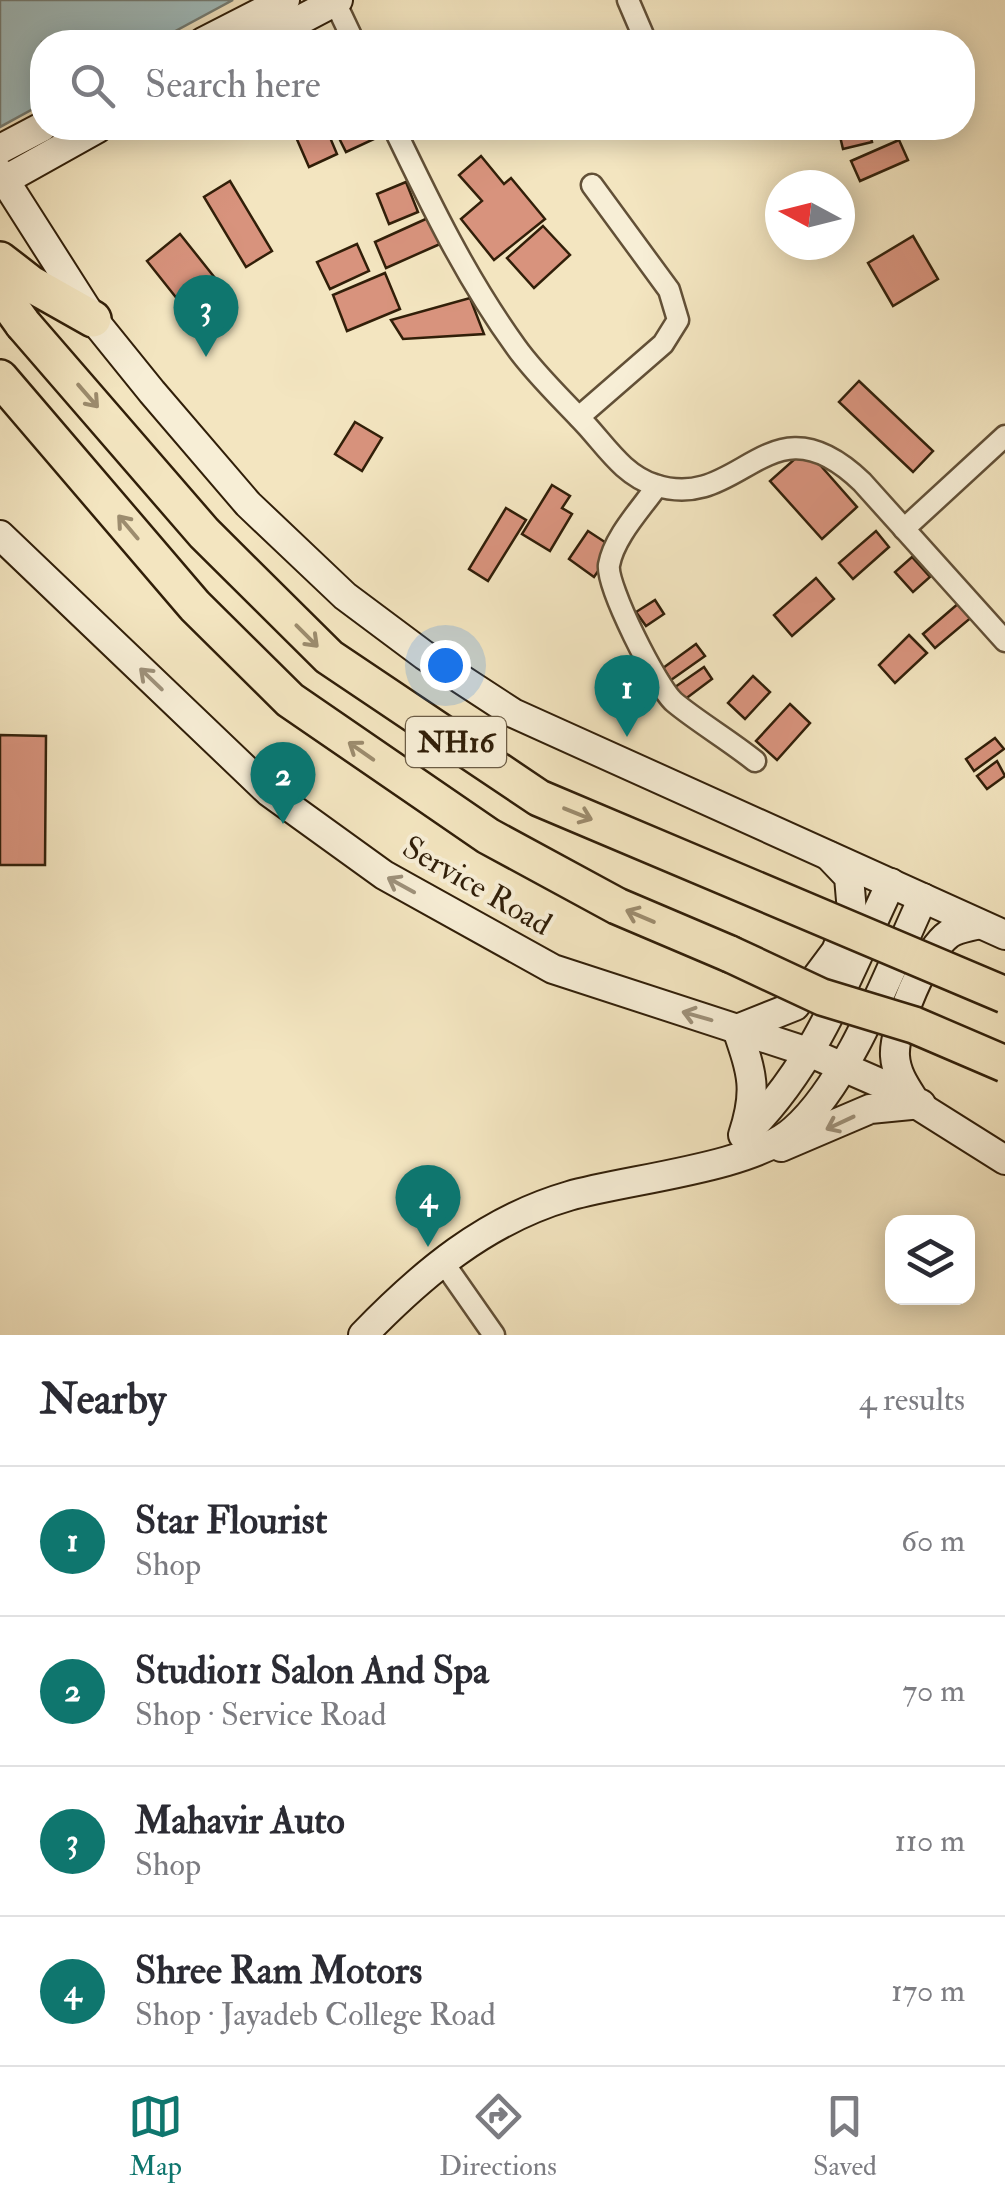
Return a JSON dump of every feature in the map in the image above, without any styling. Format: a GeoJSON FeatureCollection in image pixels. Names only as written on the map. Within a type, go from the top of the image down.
{"type":"FeatureCollection","features":[{"type":"Feature","properties":{"kind":"highway"},"geometry":{"type":"LineString","coordinates":[[0,260],[93,319]]}},
{"type":"Feature","properties":{"kind":"highway","name":"NH16"},"geometry":{"type":"LineString","coordinates":[[0,292],[23,324],[204,533],[328,657],[539,798],[1005,995]]}},
{"type":"Feature","properties":{"kind":"highway","name":"NH16"},"geometry":{"type":"LineString","coordinates":[[0,378],[195,606],[290,700],[488,836],[617,906],[808,992],[914,1026],[1005,1064]]}},
{"type":"Feature","properties":{"kind":"street"},"geometry":{"type":"LineString","coordinates":[[227,30],[285,0]]}},
{"type":"Feature","properties":{"kind":"street"},"geometry":{"type":"LineString","coordinates":[[628,0],[641,30]]}},
{"type":"Feature","properties":{"kind":"street"},"geometry":{"type":"LineString","coordinates":[[281,30],[336,1],[349,30]]}},
{"type":"Feature","properties":{"kind":"street"},"geometry":{"type":"LineString","coordinates":[[0,149],[30,133]]}},
{"type":"Feature","properties":{"kind":"street"},"geometry":{"type":"LineString","coordinates":[[74,140],[2,176],[93,319],[248,504],[345,596],[424,656],[513,713],[992,930]]}},
{"type":"Feature","properties":{"kind":"street"},"geometry":{"type":"LineString","coordinates":[[400,140],[442,230],[518,350],[630,473],[656,486],[687,489],[716,482],[789,447],[815,448],[840,461],[1005,641]]}},
{"type":"Feature","properties":{"kind":"street"},"geometry":{"type":"LineString","coordinates":[[579,417],[663,344],[678,320],[668,290],[592,184]]}},
{"type":"Feature","properties":{"kind":"street"},"geometry":{"type":"LineString","coordinates":[[904,529],[1005,436]]}},
{"type":"Feature","properties":{"kind":"street"},"geometry":{"type":"LineString","coordinates":[[656,486],[609,563],[614,590],[672,700],[755,761]]}},
{"type":"Feature","properties":{"kind":"street","name":"Service Road"},"geometry":{"type":"LineString","coordinates":[[0,535],[269,792],[384,875],[552,969],[811,1053],[842,1067],[918,1102],[1005,1160]]}},
{"type":"Feature","properties":{"kind":"street"},"geometry":{"type":"LineString","coordinates":[[752,1143],[752,1072],[736,1029],[796,1006],[836,950],[852,912],[849,877],[825,852]]}},
{"type":"Feature","properties":{"kind":"street"},"geometry":{"type":"LineString","coordinates":[[752,1143],[811,1053],[891,883]]}},
{"type":"Feature","properties":{"kind":"street"},"geometry":{"type":"LineString","coordinates":[[363,1335],[443,1262],[509,1218],[564,1197],[719,1160],[752,1143],[794,1131],[842,1067],[923,898]]}},
{"type":"Feature","properties":{"kind":"street"},"geometry":{"type":"LineString","coordinates":[[752,1143],[792,1145],[870,1109],[918,1102],[898,1074],[894,1054],[898,1030],[935,946],[952,931],[992,930]]}},
{"type":"Feature","properties":{"kind":"street"},"geometry":{"type":"LineString","coordinates":[[443,1262],[494,1335]]}},
{"type":"Feature","properties":{"kind":"water"},"geometry":{"type":"Polygon","coordinates":[[[0,0],[233,0],[177,30],[30,30],[30,111],[0,127],[0,0]]]}},
{"type":"Feature","properties":{"kind":"building"},"geometry":{"type":"Polygon","coordinates":[[[297,140],[331,140],[337,154],[309,167],[297,140]]]}},
{"type":"Feature","properties":{"kind":"building"},"geometry":{"type":"Polygon","coordinates":[[[340,140],[372,140],[346,152],[340,140]]]}},
{"type":"Feature","properties":{"kind":"building"},"geometry":{"type":"Polygon","coordinates":[[[841,140],[872,140],[872,142],[843,149],[841,140]]]}},
{"type":"Feature","properties":{"kind":"building"},"geometry":{"type":"Polygon","coordinates":[[[899,140],[908,160],[860,181],[851,161],[899,140]]]}},
{"type":"Feature","properties":{"kind":"building"},"geometry":{"type":"Polygon","coordinates":[[[481,156],[504,184],[511,178],[545,219],[494,260],[461,219],[482,201],[459,175],[481,156]]]}},
{"type":"Feature","properties":{"kind":"building"},"geometry":{"type":"Polygon","coordinates":[[[230,181],[272,251],[246,267],[204,197],[230,181]]]}},
{"type":"Feature","properties":{"kind":"building"},"geometry":{"type":"Polygon","coordinates":[[[406,182],[418,212],[389,224],[377,194],[406,182]]]}},
{"type":"Feature","properties":{"kind":"building"},"geometry":{"type":"Polygon","coordinates":[[[428,218],[440,244],[386,268],[375,242],[428,218]]]}},
{"type":"Feature","properties":{"kind":"building"},"geometry":{"type":"Polygon","coordinates":[[[543,226],[570,255],[534,288],[507,258],[543,226]]]}},
{"type":"Feature","properties":{"kind":"building"},"geometry":{"type":"Polygon","coordinates":[[[180,234],[223,288],[190,315],[147,261],[180,234]]]}},
{"type":"Feature","properties":{"kind":"building"},"geometry":{"type":"Polygon","coordinates":[[[913,236],[938,279],[893,306],[868,263],[913,236]]]}},
{"type":"Feature","properties":{"kind":"building"},"geometry":{"type":"Polygon","coordinates":[[[357,244],[369,271],[330,289],[317,262],[357,244]]]}},
{"type":"Feature","properties":{"kind":"building"},"geometry":{"type":"Polygon","coordinates":[[[385,273],[400,309],[347,331],[333,295],[385,273]]]}},
{"type":"Feature","properties":{"kind":"building"},"geometry":{"type":"Polygon","coordinates":[[[470,298],[484,334],[403,339],[391,320],[470,298]]]}},
{"type":"Feature","properties":{"kind":"building"},"geometry":{"type":"Polygon","coordinates":[[[859,381],[933,451],[913,472],[839,402],[859,381]]]}},
{"type":"Feature","properties":{"kind":"building"},"geometry":{"type":"Polygon","coordinates":[[[355,422],[382,438],[362,471],[335,454],[355,422]]]}},
{"type":"Feature","properties":{"kind":"building"},"geometry":{"type":"Polygon","coordinates":[[[806,449],[857,507],[822,539],[770,481],[806,449]]]}},
{"type":"Feature","properties":{"kind":"building"},"geometry":{"type":"Polygon","coordinates":[[[552,485],[570,496],[562,508],[572,514],[550,551],[522,534],[552,485]]]}},
{"type":"Feature","properties":{"kind":"building"},"geometry":{"type":"Polygon","coordinates":[[[506,508],[526,520],[488,581],[469,569],[506,508]]]}},
{"type":"Feature","properties":{"kind":"building"},"geometry":{"type":"Polygon","coordinates":[[[588,531],[614,548],[594,577],[569,559],[588,531]]]}},
{"type":"Feature","properties":{"kind":"building"},"geometry":{"type":"Polygon","coordinates":[[[876,531],[889,547],[853,579],[839,563],[876,531]]]}},
{"type":"Feature","properties":{"kind":"building"},"geometry":{"type":"Polygon","coordinates":[[[912,557],[930,577],[913,592],[895,572],[912,557]]]}},
{"type":"Feature","properties":{"kind":"building"},"geometry":{"type":"Polygon","coordinates":[[[816,578],[834,599],[792,636],[774,615],[816,578]]]}},
{"type":"Feature","properties":{"kind":"building"},"geometry":{"type":"Polygon","coordinates":[[[655,600],[664,614],[646,626],[636,612],[655,600]]]}},
{"type":"Feature","properties":{"kind":"building"},"geometry":{"type":"Polygon","coordinates":[[[960,602],[973,616],[935,648],[923,634],[960,602]]]}},
{"type":"Feature","properties":{"kind":"building"},"geometry":{"type":"Polygon","coordinates":[[[909,635],[927,653],[895,683],[879,665],[909,635]]]}},
{"type":"Feature","properties":{"kind":"building"},"geometry":{"type":"Polygon","coordinates":[[[696,644],[705,656],[671,680],[663,668],[696,644]]]}},
{"type":"Feature","properties":{"kind":"building"},"geometry":{"type":"Polygon","coordinates":[[[704,667],[712,679],[684,700],[675,687],[704,667]]]}},
{"type":"Feature","properties":{"kind":"building"},"geometry":{"type":"Polygon","coordinates":[[[753,676],[770,692],[745,719],[728,703],[753,676]]]}},
{"type":"Feature","properties":{"kind":"building"},"geometry":{"type":"Polygon","coordinates":[[[790,704],[810,723],[777,760],[756,741],[790,704]]]}},
{"type":"Feature","properties":{"kind":"building"},"geometry":{"type":"Polygon","coordinates":[[[0,735],[46,736],[45,865],[0,865],[0,735]]]}},
{"type":"Feature","properties":{"kind":"building"},"geometry":{"type":"Polygon","coordinates":[[[995,738],[1004,749],[974,771],[966,759],[995,738]]]}},
{"type":"Feature","properties":{"kind":"building"},"geometry":{"type":"Polygon","coordinates":[[[997,761],[1005,776],[987,789],[977,776],[997,761]]]}},
{"type":"Feature","properties":{"kind":"place","name":"Mahavir Auto"},"geometry":{"type":"Point","coordinates":[206,357]}},
{"type":"Feature","properties":{"kind":"place","name":"Star Flourist"},"geometry":{"type":"Point","coordinates":[627,737]}},
{"type":"Feature","properties":{"kind":"place","name":"Studio11 Salon And Spa"},"geometry":{"type":"Point","coordinates":[283,824]}},
{"type":"Feature","properties":{"kind":"place","name":"Shree Ram Motors"},"geometry":{"type":"Point","coordinates":[428,1247]}}]}
